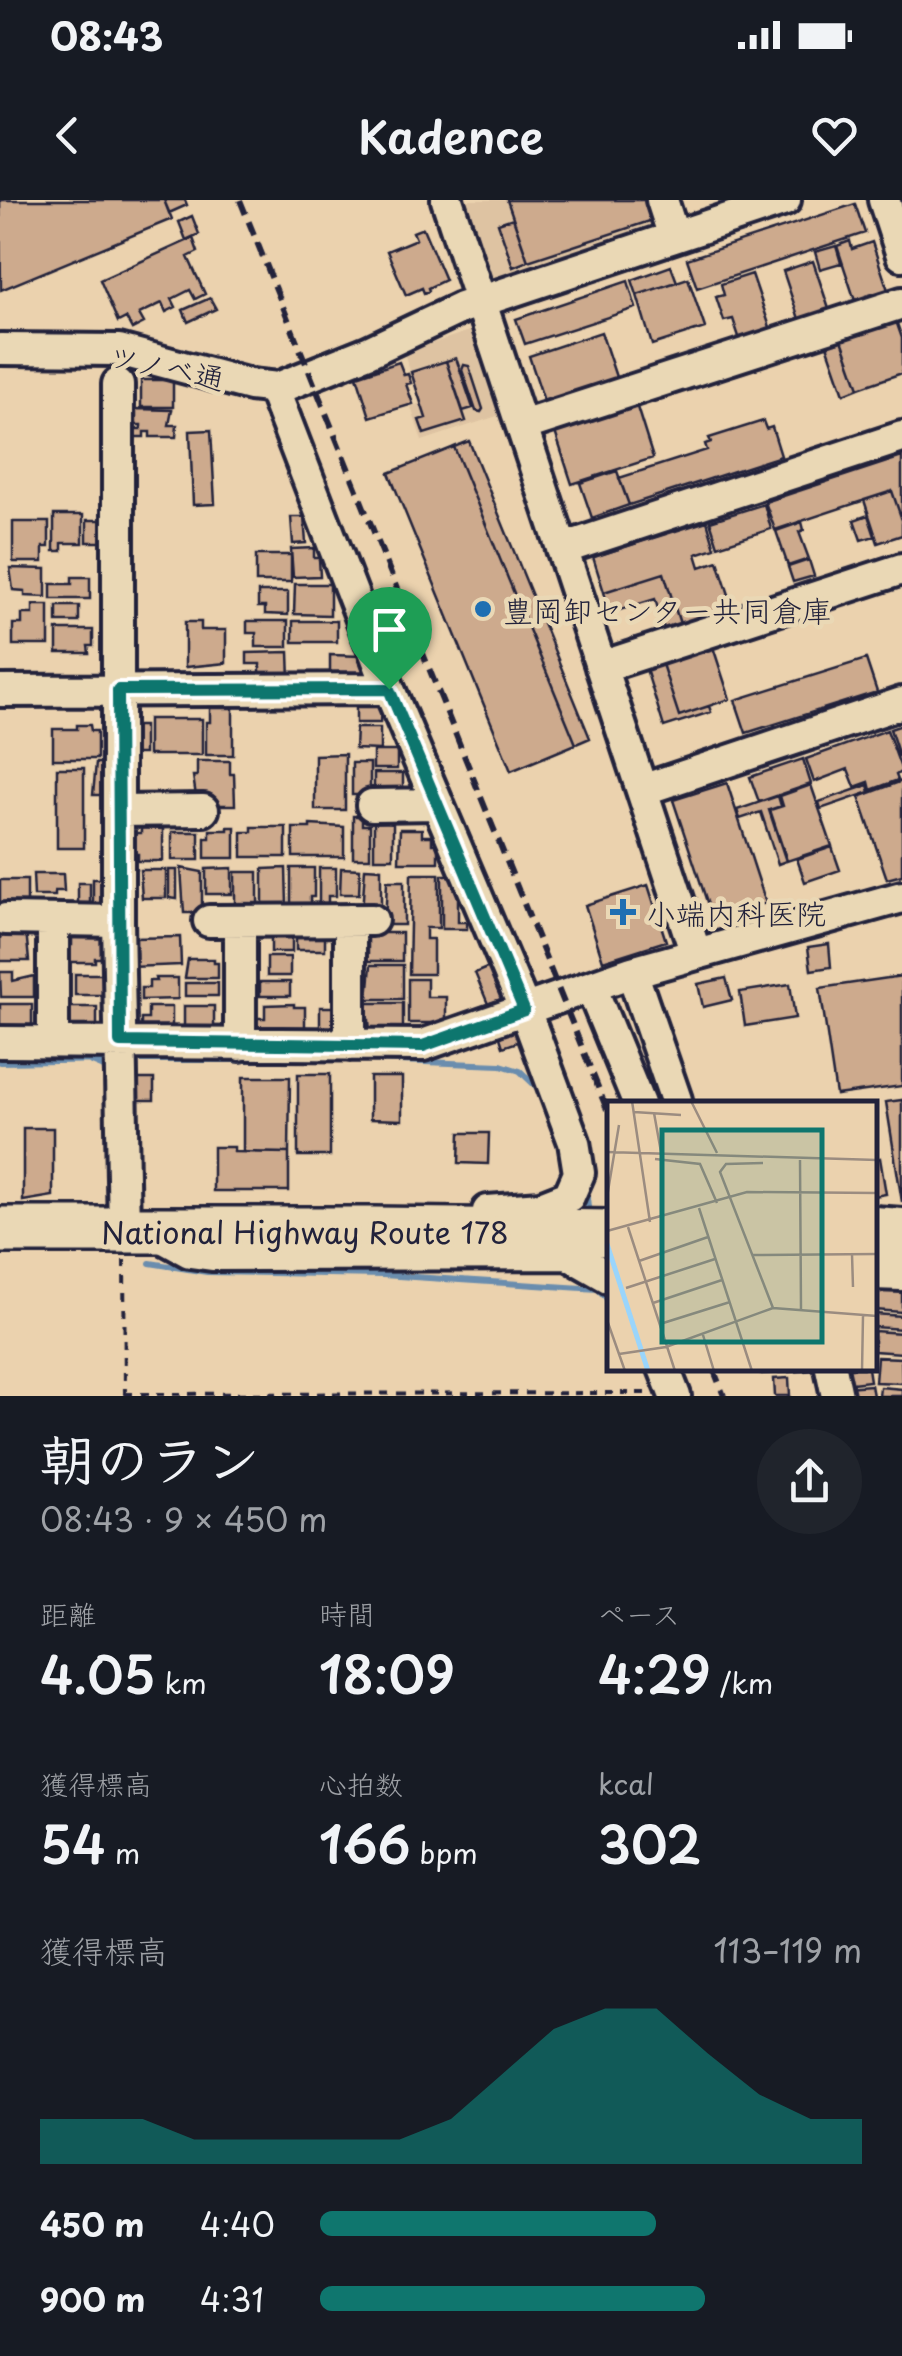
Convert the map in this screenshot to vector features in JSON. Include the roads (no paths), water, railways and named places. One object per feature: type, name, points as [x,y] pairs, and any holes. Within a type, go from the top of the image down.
[{"type":"highway","name":"National Highway Route 178","points":[[0,1230],[607,1234]]},
{"type":"highway","points":[[877,1247],[902,1249]]},
{"type":"street","points":[[447,200],[696,954]]},
{"type":"street","points":[[662,200],[674,237]]},
{"type":"street","points":[[154,1230],[240,1210],[518,1211],[562,1201],[574,1190],[578,1173],[574,1142],[524,1010],[389,689],[273,388],[372,350],[426,322],[480,301],[785,200]]},
{"type":"street","points":[[884,200],[902,255]]},
{"type":"street","points":[[522,426],[902,303]]},
{"type":"street","name":"ツノベ通","points":[[0,349],[119,350],[273,388]]},
{"type":"street","points":[[118,384],[120,1042],[154,1230],[190,1252],[212,1255],[568,1254],[607,1276]]},
{"type":"street","points":[[562,549],[902,437]]},
{"type":"street","points":[[601,666],[902,569]]},
{"type":"street","points":[[0,691],[389,689]]},
{"type":"street","points":[[642,790],[902,703]]},
{"type":"street","points":[[372,804],[438,804]]},
{"type":"street","points":[[118,811],[203,810]]},
{"type":"street","points":[[0,1042],[423,1046],[632,972],[902,898]]},
{"type":"street","points":[[6,919],[118,920]]},
{"type":"street","points":[[53,920],[53,1042]]},
{"type":"street","points":[[240,1045],[224,921],[361,920],[350,1046]]},
{"type":"street","points":[[632,972],[676,1100]]},
{"type":"street","points":[[591,987],[639,1101]]},
{"type":"street","points":[[877,1222],[902,1224]]},
{"type":"street","points":[[877,1274],[902,1275]]},
{"type":"street","points":[[832,1371],[837,1396]]},
{"type":"waterway","points":[[0,1062],[112,1060]]},
{"type":"waterway","points":[[129,1060],[373,1060],[501,1065],[520,1071],[542,1092]]},
{"type":"waterway","points":[[92,1062],[104,1067],[108,1081]]},
{"type":"waterway","points":[[586,1188],[589,1216]]},
{"type":"waterway","points":[[150,1263],[207,1272],[383,1275],[598,1289]]},
{"type":"waterway","points":[[597,1283],[607,1299]]},
{"type":"railway","points":[[240,200],[607,1110]]},
{"type":"railway","points":[[714,1371],[724,1396]]},
{"type":"place","name":"豊岡卸センター共同倉庫","points":[[483,609]]},
{"type":"place","name":"小端内科医院","points":[[623,912]]}]
